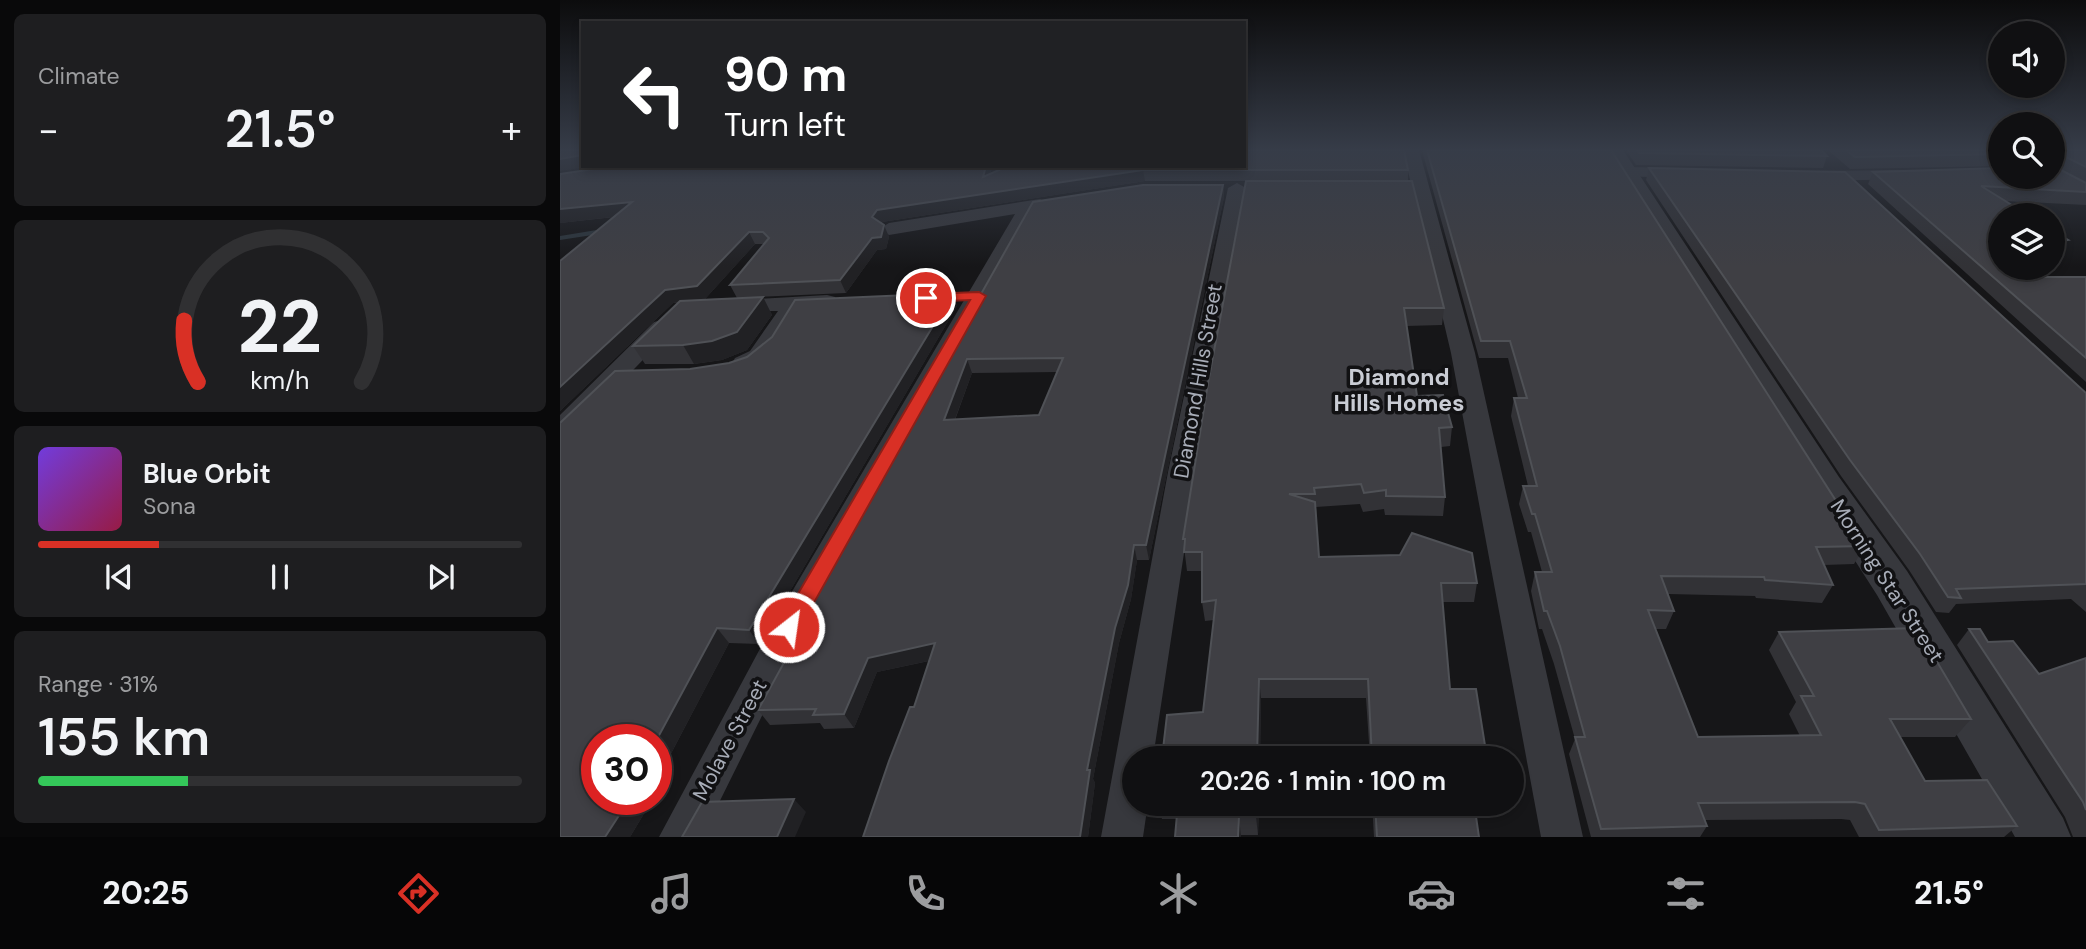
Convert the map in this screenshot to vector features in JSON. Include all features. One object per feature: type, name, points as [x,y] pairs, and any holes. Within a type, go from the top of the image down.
[{"type":"street","name":"Diamond Hills Street","points":[[1136,746],[1185,448],[1237,189]]},
{"type":"street","points":[[1415,189],[1463,353],[1562,837]]},
{"type":"street","name":"Morning Star Street","points":[[1637,189],[1826,486],[1892,583],[2045,837]]},
{"type":"street","points":[[1857,189],[1863,195]]},
{"type":"street","name":"Molave Street","points":[[680,837],[966,297],[1042,203],[890,229]]},
{"type":"street","points":[[730,289],[714,307],[847,301]]},
{"type":"street","points":[[719,370],[758,356],[794,303]]},
{"type":"street","points":[[560,430],[677,313]]},
{"type":"street","points":[[615,375],[654,373]]},
{"type":"street","name":"Diamond Hills Street","points":[[1122,837],[1125,816]]},
{"type":"building","points":[[560,189],[1016,189],[877,210],[872,217],[884,225],[881,237],[872,238],[840,280],[730,285],[769,238],[763,232],[749,232],[697,286],[665,290],[560,387],[560,261],[632,202],[560,209]]},
{"type":"building","points":[[1117,189],[1222,189],[1146,545],[1134,545],[1128,585],[1115,628],[1087,770],[1090,770],[1080,837],[863,837],[910,707],[914,707],[935,643],[868,658],[844,714],[813,715],[816,709],[758,710],[792,648],[781,648],[1033,202]],"holes":[[[1063,358],[1039,415],[944,420],[967,359]]]},
{"type":"building","points":[[1244,189],[1414,189],[1444,308],[1404,308],[1417,396],[1443,395],[1452,427],[1439,428],[1445,497],[1386,496],[1386,490],[1364,493],[1361,484],[1314,488],[1315,494],[1289,494],[1315,502],[1319,557],[1400,555],[1412,533],[1472,553],[1477,583],[1441,583],[1450,689],[1476,689],[1485,746],[1371,746],[1368,679],[1259,679],[1257,746],[1163,746],[1167,715],[1203,712],[1216,600],[1202,602],[1202,552],[1184,552],[1183,539],[1208,383]]},
{"type":"building","points":[[1438,189],[1636,189],[1865,546],[1816,547],[1833,585],[1765,580],[1764,577],[1661,576],[1674,611],[1648,610],[1698,737],[1821,735],[1801,696],[1814,696],[1779,632],[1917,628],[1971,719],[1890,719],[1925,781],[1987,780],[2017,826],[1879,830],[1865,804],[1855,802],[1698,803],[1707,826],[1601,829],[1575,737],[1585,737],[1560,646],[1547,611],[1544,611],[1535,572],[1552,572],[1535,514],[1532,514],[1523,486],[1537,486],[1514,398],[1527,398],[1510,341],[1481,341]]},
{"type":"building","points":[[1663,189],[1864,189],[2086,393],[2086,584],[1956,589],[1961,598],[1948,597],[1920,554],[1850,460]]},
{"type":"building","points":[[1893,189],[1986,189],[2009,203],[1988,203],[1988,272]]},
{"type":"building","points":[[2035,189],[2086,189],[2086,192]]},
{"type":"building","points":[[2065,277],[2086,277],[2086,358],[1997,280],[2065,280]]},
{"type":"building","points":[[953,293],[749,630],[717,628],[665,724],[581,724],[581,815],[619,815],[605,837],[560,837],[560,423],[615,371],[690,369],[729,363],[747,357],[772,337],[795,300]]},
{"type":"building","points":[[763,297],[737,332],[712,341],[683,345],[633,346],[680,301]]},
{"type":"building","points":[[1969,629],[1980,629],[1988,642],[2013,641],[2039,674],[2086,658],[2086,810],[2083,802]]},
{"type":"building","points":[[794,799],[777,837],[682,837],[702,802]]},
{"type":"building","points":[[1177,816],[1256,816],[1239,817],[1238,837],[1175,837]]},
{"type":"building","points":[[1376,816],[1476,816],[1479,837],[1377,837]]},
{"type":"waterway","points":[[560,238],[609,230]]},
{"type":"district","name":"Diamond Hills Homes","points":[[1399,390]]},
{"type":"route","points":[[789,627],[979,296],[926,298]]}]
